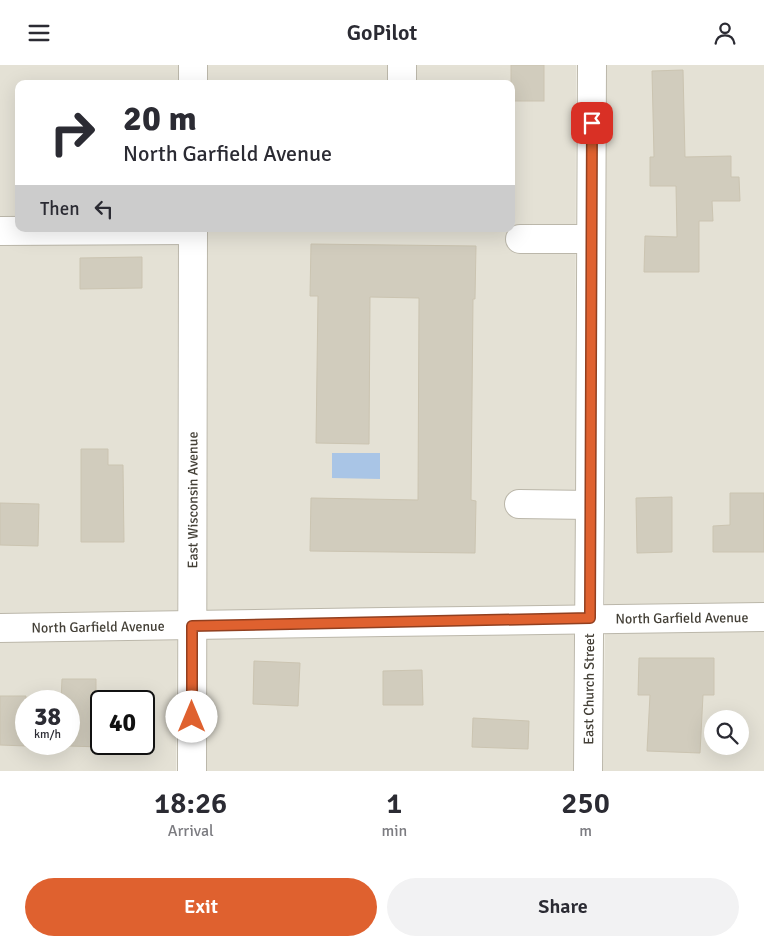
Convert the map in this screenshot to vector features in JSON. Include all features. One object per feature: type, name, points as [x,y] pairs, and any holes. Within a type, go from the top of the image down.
[{"type":"street","points":[[193,65],[193,80]]},
{"type":"street","points":[[402,65],[402,80]]},
{"type":"street","name":"East Church Street","points":[[588,771],[592,65]]},
{"type":"street","points":[[0,231],[15,231]]},
{"type":"street","name":"East Wisconsin Avenue","points":[[192,771],[193,232]]},
{"type":"street","points":[[520,239],[591,239]]},
{"type":"street","points":[[519,504],[590,505]]},
{"type":"street","name":"North Garfield Avenue","points":[[0,628],[590,618],[764,617]]},
{"type":"shaded area","points":[[0,65],[178,65],[178,80],[15,80],[15,218],[0,218]]},
{"type":"shaded area","points":[[208,65],[576,65],[575,606],[207,612],[208,232],[515,232],[515,80],[208,80]]},
{"type":"shaded area","points":[[606,65],[764,65],[764,604],[605,605]]},
{"type":"shaded area","points":[[178,243],[177,613],[0,614],[0,244]]},
{"type":"shaded area","points":[[764,630],[764,771],[603,771],[605,631]]},
{"type":"shaded area","points":[[574,632],[573,771],[206,771],[207,639]]},
{"type":"shaded area","points":[[177,640],[176,771],[0,771],[0,641]]},
{"type":"water","points":[[332,453],[380,453],[380,479],[332,478]]},
{"type":"building","points":[[511,65],[544,65],[544,101],[515,101],[515,80],[511,80]]},
{"type":"building","points":[[683,70],[685,157],[731,156],[731,177],[739,177],[740,201],[712,201],[713,221],[699,221],[699,272],[644,272],[645,236],[677,237],[676,186],[650,186],[650,157],[654,157],[652,71]]},
{"type":"building","points":[[311,244],[476,246],[475,299],[473,299],[471,500],[476,501],[475,553],[310,551],[311,498],[418,500],[419,298],[370,297],[369,444],[316,443],[318,296],[310,296]]},
{"type":"building","points":[[142,257],[142,288],[80,289],[80,258]]},
{"type":"building","points":[[81,449],[108,449],[108,465],[123,465],[124,542],[81,542]]},
{"type":"building","points":[[730,493],[764,493],[764,552],[713,552],[713,526],[730,525]]},
{"type":"building","points":[[672,497],[672,552],[637,553],[636,498]]},
{"type":"building","points":[[0,503],[39,504],[38,546],[0,545]]},
{"type":"building","points":[[639,658],[714,658],[714,695],[703,695],[700,753],[647,751],[650,695],[638,695]]},
{"type":"building","points":[[254,661],[300,663],[298,706],[253,704]]},
{"type":"building","points":[[422,670],[423,705],[383,705],[383,671]]},
{"type":"building","points":[[62,679],[96,679],[96,690],[90,690],[90,747],[80,746],[80,690],[62,690]]},
{"type":"building","points":[[0,696],[15,696],[15,746],[0,745]]},
{"type":"building","points":[[473,718],[529,721],[528,749],[472,747]]},
{"type":"route","points":[[192,717],[192,626],[590,618],[592,123]]}]
